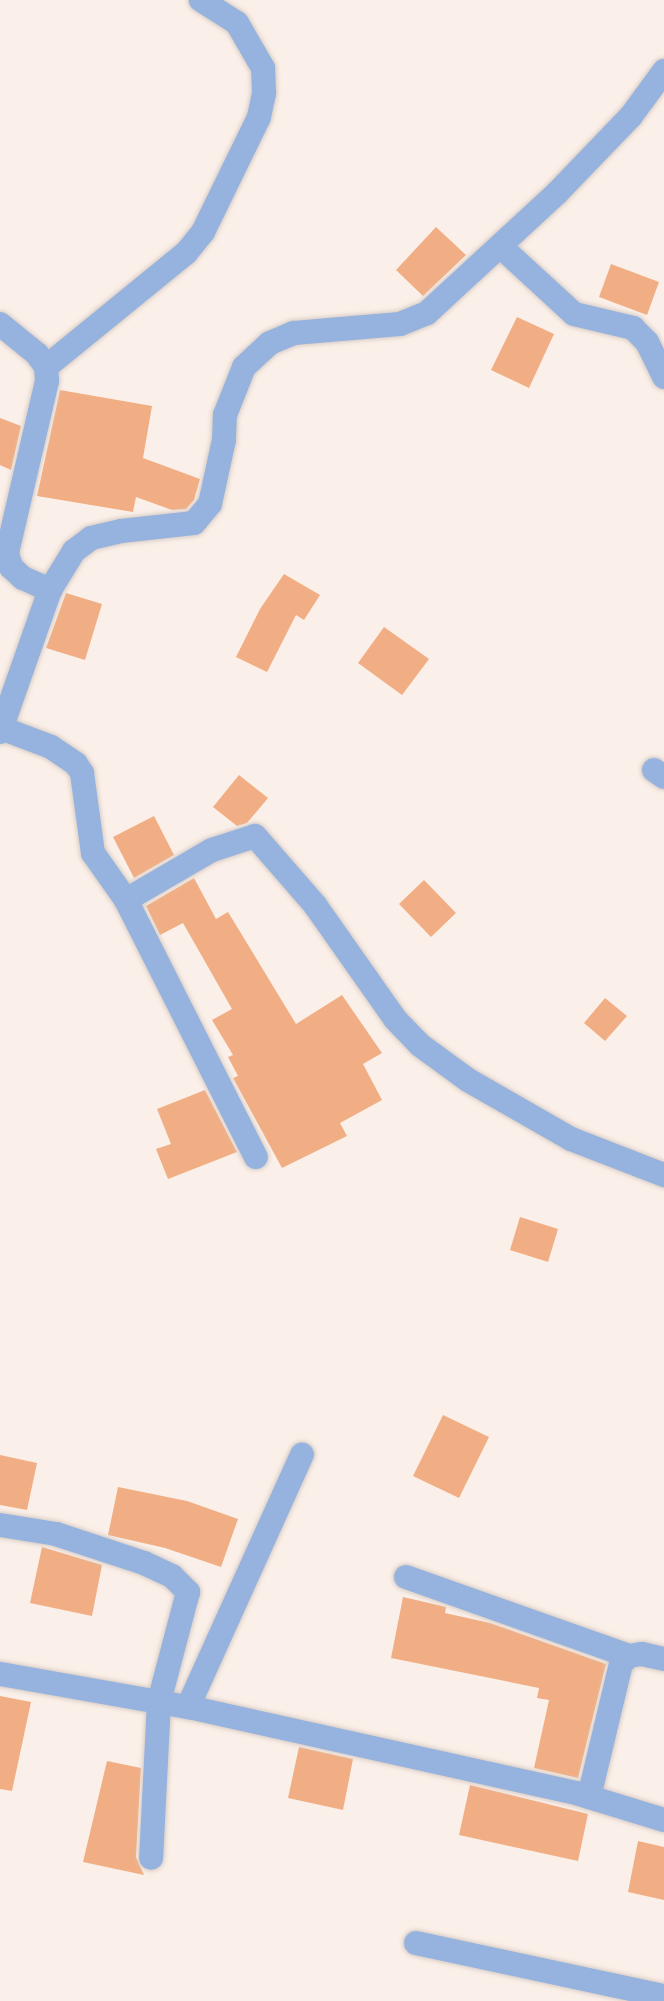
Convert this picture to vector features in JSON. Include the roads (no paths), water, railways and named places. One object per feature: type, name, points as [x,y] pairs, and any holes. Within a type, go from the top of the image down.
[{"type":"street","points":[[46,367],[186,253],[203,232],[259,117],[264,93],[263,68],[237,23],[201,0]]},
{"type":"street","points":[[256,1157],[126,900],[93,853],[82,773],[76,764],[51,747],[1,730],[50,590],[74,551],[91,538],[194,523],[210,504],[217,482],[229,400],[244,367],[270,343],[294,333],[400,324],[427,313],[500,246],[631,116],[664,71]]},
{"type":"street","points":[[500,246],[574,314],[633,328],[647,342],[664,377]]},
{"type":"street","points":[[0,324],[37,354],[46,367],[47,381],[7,553],[11,567],[23,578],[50,590]]},
{"type":"street","points":[[126,900],[212,850],[255,836],[315,905],[395,1019],[420,1045],[468,1080],[571,1139],[664,1175]]},
{"type":"street","points":[[188,1707],[302,1455]]},
{"type":"street","points":[[0,1525],[56,1534],[144,1563],[185,1585],[189,1599],[159,1702],[151,1858]]},
{"type":"street","points":[[406,1577],[629,1656],[642,1654],[664,1659]]},
{"type":"street","points":[[589,1797],[616,1679],[629,1656]]},
{"type":"street","points":[[0,1674],[188,1707],[589,1797],[664,1820]]},
{"type":"street","points":[[416,1943],[664,1996]]}]
